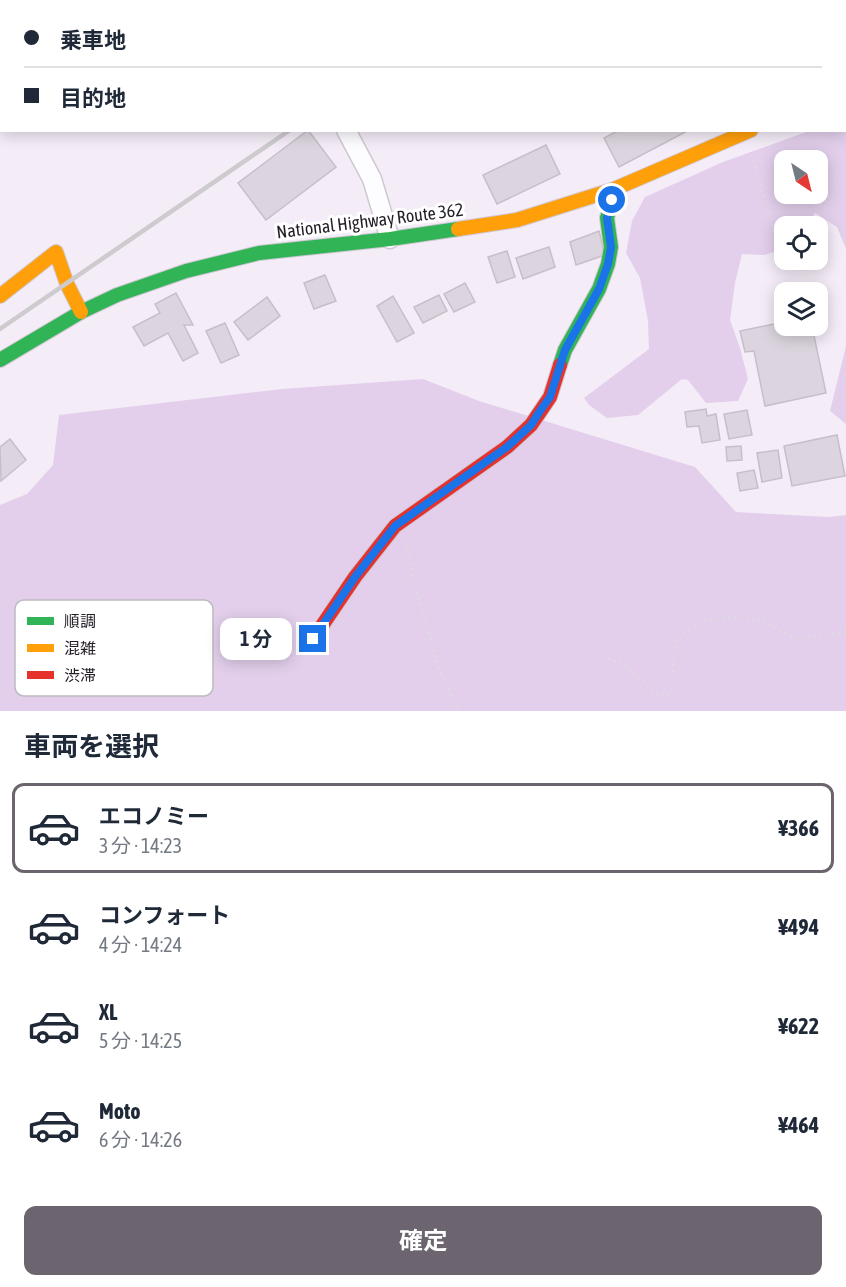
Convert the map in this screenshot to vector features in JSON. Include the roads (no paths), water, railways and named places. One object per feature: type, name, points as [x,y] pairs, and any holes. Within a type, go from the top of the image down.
[{"type":"main road","name":"National Highway Route 362","points":[[0,360],[81,312],[117,295],[186,271],[259,253],[390,239],[517,220],[612,190],[748,132]]},
{"type":"main road","points":[[313,639],[355,577],[395,526],[507,447],[531,425],[550,397],[565,350],[599,289],[608,264],[611,247],[607,218],[612,190]]},
{"type":"main road","points":[[0,296],[56,252],[67,284],[81,312]]},
{"type":"street","points":[[347,132],[372,179],[390,239]]},
{"type":"railway","points":[[0,329],[287,132]]}]
